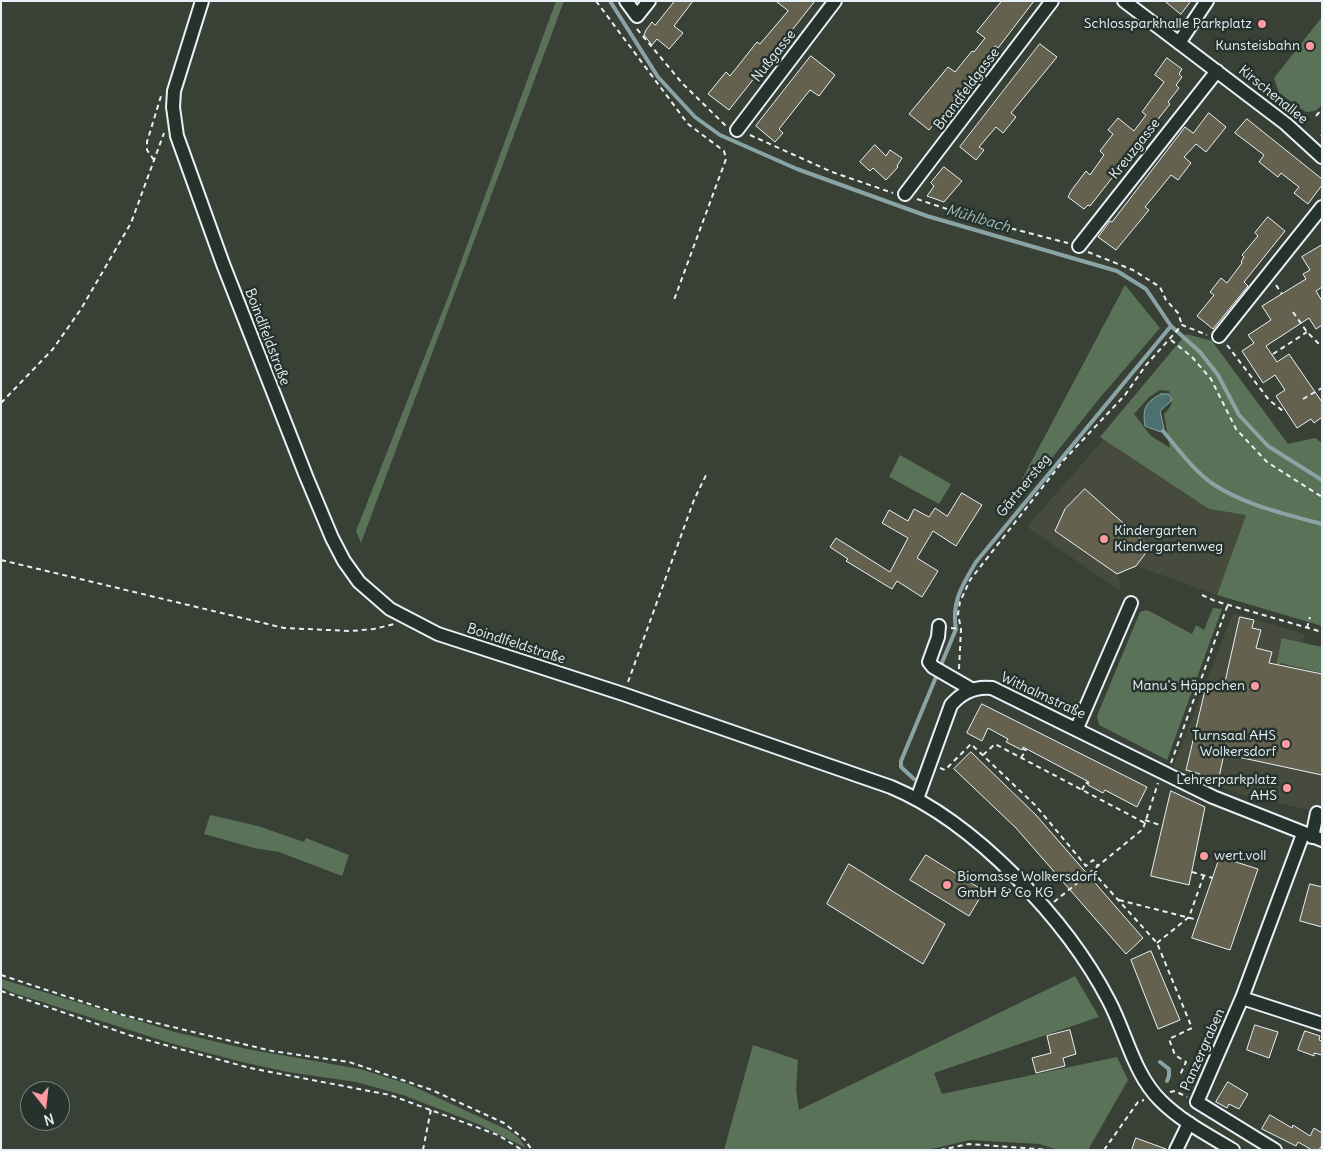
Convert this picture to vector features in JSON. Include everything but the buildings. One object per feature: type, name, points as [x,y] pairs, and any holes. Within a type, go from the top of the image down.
[{"type":"street","name":"Boindlfeldstraße","points":[[202,1],[174,91],[174,123],[223,264],[332,538],[344,561],[359,582],[374,597],[406,619],[463,643],[623,694],[890,787],[917,799],[977,842],[1011,873],[1067,936],[1105,993],[1143,1077],[1155,1095],[1189,1123],[1233,1150]]},
{"type":"street","points":[[626,1],[637,16],[649,1]]},
{"type":"street","name":"Nußgasse","points":[[737,130],[835,1]]},
{"type":"street","name":"Brandfeldgasse","points":[[905,194],[1052,1]]},
{"type":"street","name":"Kirschenallee","points":[[1124,1],[1286,124],[1322,157]]},
{"type":"street","points":[[1179,43],[1207,1]]},
{"type":"street","name":"Kreuzgasse","points":[[1079,246],[1217,71]]},
{"type":"street","points":[[1219,336],[1322,207]]},
{"type":"street","points":[[1077,728],[1131,603]]},
{"type":"street","points":[[917,799],[931,765],[951,705],[971,690],[933,667],[929,662],[938,637],[944,627]]},
{"type":"street","name":"Withalmstraße","points":[[971,690],[992,688],[1077,728],[1213,797],[1312,837]]},
{"type":"street","name":"Panzergraben","points":[[1197,1102],[1242,998],[1288,873],[1312,837],[1317,812]]},
{"type":"street","name":"Panzergraben","points":[[1242,998],[1322,1024]]},
{"type":"street","points":[[1197,1102],[1275,1150]]},
{"type":"street","points":[[1176,1150],[1189,1123]]},
{"type":"path","points":[[596,1],[688,124],[724,151],[726,159],[674,300]]},
{"type":"path","points":[[1316,116],[1321,111]]},
{"type":"path","points":[[1,403],[53,349],[81,310],[131,223],[165,131],[174,123]]},
{"type":"path","points":[[1293,312],[1307,332],[1322,346]]},
{"type":"path","name":"Gärtnersteg","points":[[954,678],[961,629],[958,614],[960,602],[970,580],[1063,461],[1125,395],[1146,365],[1182,325],[1212,337],[1219,336]]},
{"type":"path","points":[[1273,354],[1307,332]]},
{"type":"path","points":[[1219,336],[1269,400],[1283,411],[1285,410]]},
{"type":"path","points":[[1170,340],[1192,357],[1211,379],[1236,429],[1267,462],[1322,497]]},
{"type":"path","points":[[1303,399],[1322,388]]},
{"type":"path","points":[[623,694],[694,500],[707,473]]},
{"type":"path","points":[[1,560],[284,628],[326,631],[374,629],[406,619]]},
{"type":"path","points":[[1202,594],[1228,604],[1322,632]]},
{"type":"path","points":[[1045,910],[1143,829],[1228,604]]},
{"type":"path","points":[[1307,628],[1310,617]]},
{"type":"path","points":[[944,627],[961,629]]},
{"type":"path","points":[[931,765],[945,770],[971,744],[1036,806],[1086,866],[1093,860],[1098,866]]},
{"type":"path","points":[[983,756],[995,744],[1145,821],[1163,826]]},
{"type":"path","points":[[1021,758],[1026,750],[1023,749]]},
{"type":"path","points":[[1082,790],[1086,782],[1088,784]]},
{"type":"path","points":[[1092,871],[1157,943],[1192,1028],[1169,1039],[1175,1055],[1186,1062],[1180,1075]]},
{"type":"path","points":[[1192,872],[1213,878]]},
{"type":"path","points":[[1157,943],[1190,917],[1204,875]]},
{"type":"path","points":[[1119,900],[1198,920]]},
{"type":"path","points":[[1,975],[123,1015],[272,1051],[349,1062],[432,1090],[504,1123],[525,1140],[532,1150]]},
{"type":"path","points":[[1,991],[132,1036],[250,1068],[291,1077],[356,1087],[431,1108],[498,1135],[522,1150]]},
{"type":"path","name":"Panzergraben","points":[[1155,1095],[1175,1091],[1197,1102]]},
{"type":"path","points":[[1104,1150],[1117,1136],[1138,1102],[1155,1095]]},
{"type":"path","points":[[423,1150],[431,1108]]},
{"type":"path","points":[[940,1150],[969,1144],[1051,1150]]},
{"type":"shaded area","points":[[1104,439],[1209,509],[1246,515],[1217,595],[1137,566],[1117,574],[1121,588],[1119,590],[1027,527]]},
{"type":"shaded area","points":[[1233,613],[1305,634],[1302,645],[1322,649],[1322,813],[1242,795],[1173,767]]},
{"type":"green space","points":[[556,1],[564,1],[361,543],[356,531],[450,292]]},
{"type":"green space","name":"Kunsteisbahn","points":[[1322,17],[1322,105],[1315,111],[1306,112],[1279,93],[1274,78]]},
{"type":"green space","points":[[1125,285],[1160,328],[1098,400],[1014,506],[1010,502]]},
{"type":"green space","points":[[1186,334],[1212,341],[1288,444],[1315,438],[1322,443],[1322,626],[1217,595],[1246,515],[1209,509],[1100,437]],"holes":[[[1160,390],[1169,391],[1171,404],[1164,414],[1170,448],[1151,436],[1134,414],[1149,397]]]},
{"type":"green space","points":[[900,455],[951,484],[939,504],[889,477]]},
{"type":"green space","points":[[1213,608],[1222,609],[1167,760],[1099,725],[1097,716],[1140,612],[1146,610],[1151,612],[1192,634],[1196,625],[1204,630]]},
{"type":"green space","points":[[1282,638],[1322,647],[1322,673],[1280,663],[1278,671],[1275,670]]},
{"type":"green space","points":[[210,815],[258,826],[304,842],[306,838],[349,855],[342,876],[279,852],[254,848],[204,834]]},
{"type":"green space","points":[[1075,976],[1099,1017],[934,1073],[942,1094],[1117,1057],[1128,1080],[1088,1150],[1059,1150],[1039,1144],[970,1140],[927,1150],[724,1150],[753,1045],[798,1060],[796,1090],[799,1110]]},
{"type":"green space","points":[[1,979],[175,1032],[247,1049],[360,1069],[408,1084],[508,1130],[519,1138],[526,1148],[478,1124],[403,1095],[356,1082],[288,1072],[242,1062],[170,1043],[11,992],[1,987]]},
{"type":"water","points":[[1161,394],[1169,394],[1172,400],[1160,411],[1164,429],[1161,432],[1145,426],[1144,415],[1146,406]]},
{"type":"waterway","name":"Mühlbach","points":[[610,1],[658,77],[695,117],[720,135],[797,169],[927,216],[1117,271],[1146,289],[1171,326],[1200,352],[1218,375],[1239,415],[1268,446],[1322,480]]},
{"type":"waterway","points":[[914,779],[901,767],[901,761],[956,629],[955,610],[959,594],[976,562],[1171,326]]},
{"type":"waterway","points":[[1163,431],[1199,473],[1213,484],[1238,498],[1322,524]]},
{"type":"waterway","points":[[1160,1062],[1169,1069],[1167,1081]]},
{"type":"place","name":"Schlossparkhalle Parkplatz","points":[[1262,24]]},
{"type":"place","name":"Kunsteisbahn","points":[[1310,46]]},
{"type":"place","name":"Kindergarten Kindergartenweg","points":[[1104,539]]},
{"type":"place","name":"Manu's Häppchen","points":[[1255,686]]},
{"type":"place","name":"Turnsaal AHS Wolkersdorf","points":[[1286,744]]},
{"type":"place","name":"Lehrerparkplatz AHS","points":[[1287,788]]},
{"type":"place","name":"wert.voll","points":[[1204,856]]},
{"type":"place","name":"Biomasse Wolkersdorf GmbH & Co KG","points":[[947,885]]}]
